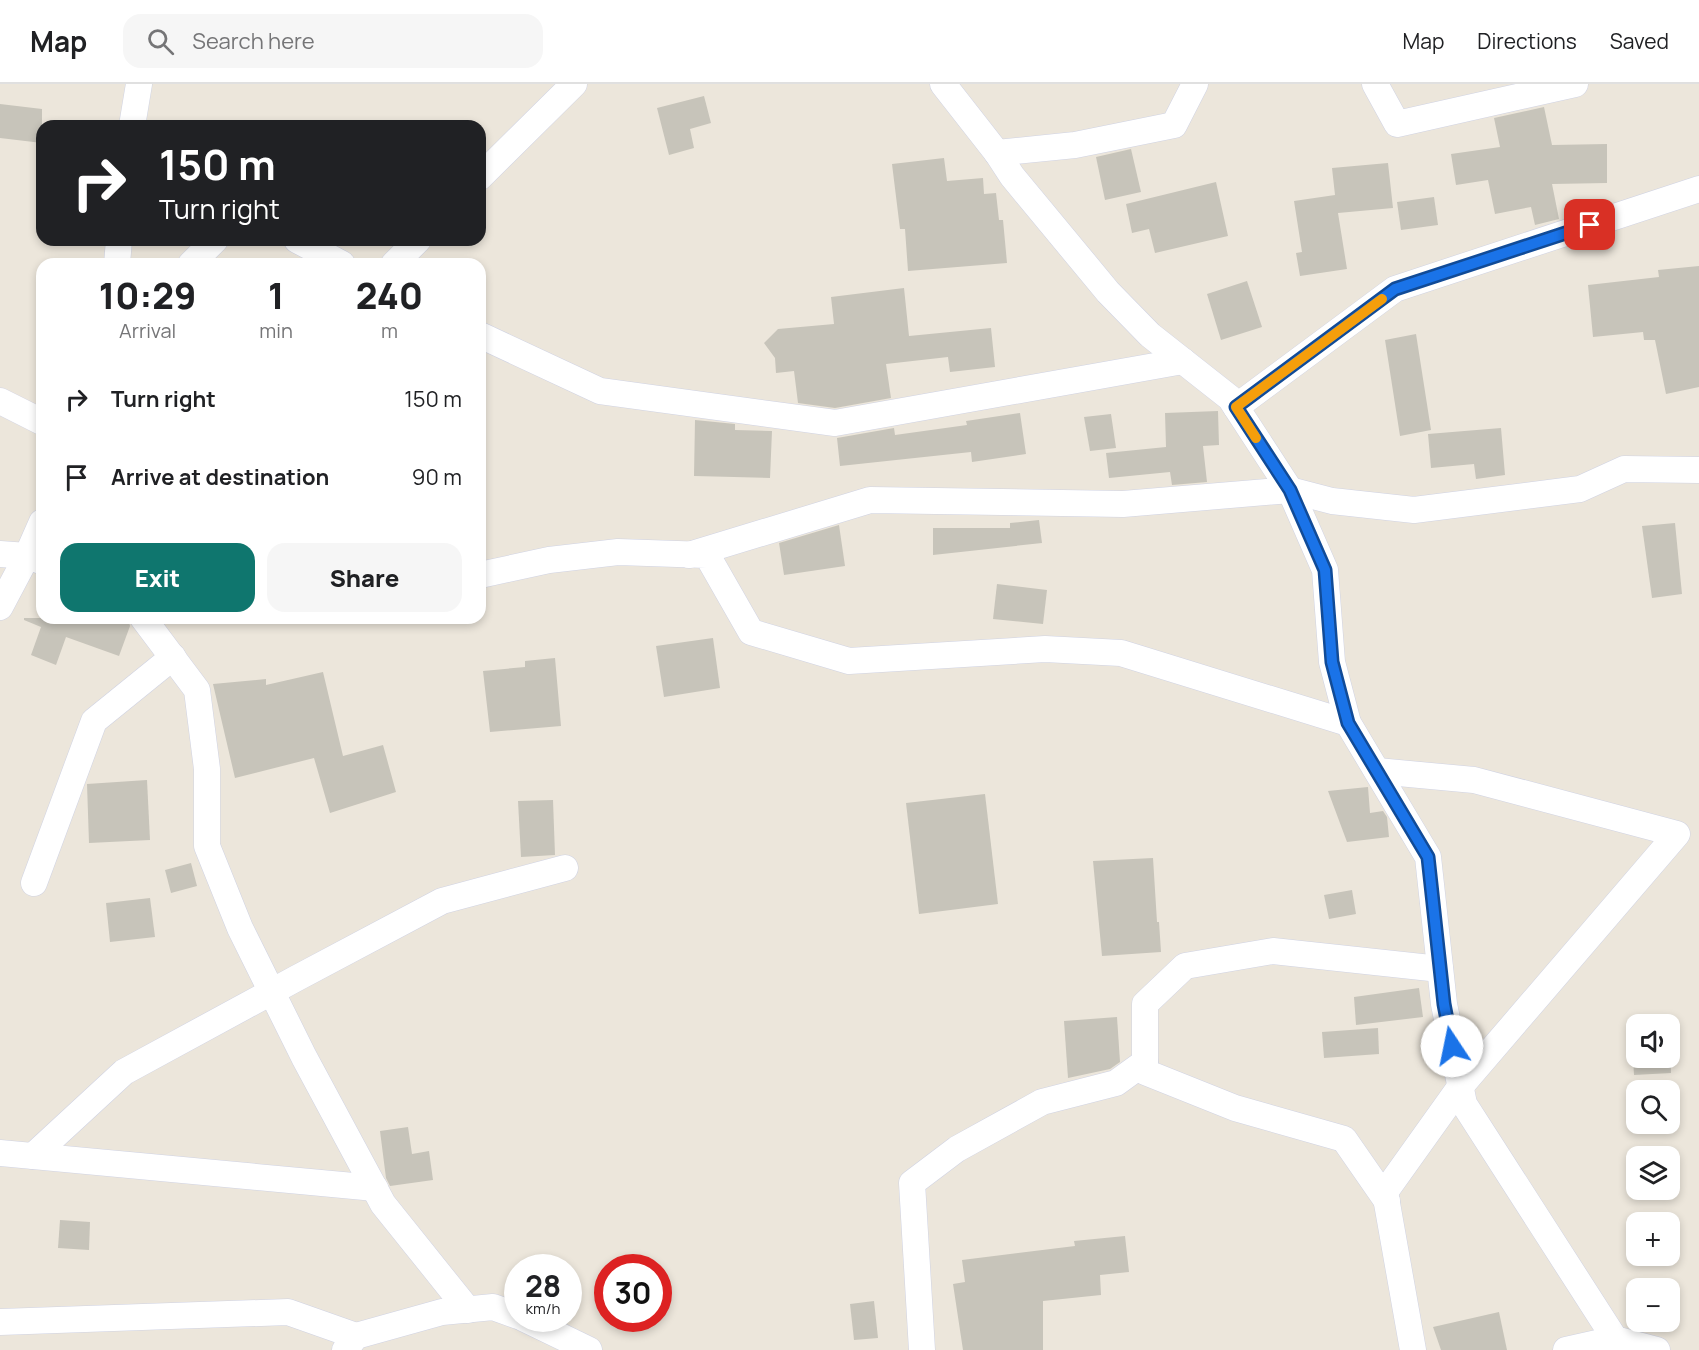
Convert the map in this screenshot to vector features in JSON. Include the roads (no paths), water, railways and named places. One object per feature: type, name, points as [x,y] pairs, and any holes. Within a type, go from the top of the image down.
[{"type":"street","points":[[133,120],[139,84]]},
{"type":"street","points":[[486,171],[574,84]]},
{"type":"street","points":[[943,84],[997,153],[1012,176],[1108,292],[1150,335],[1230,398],[1290,490],[1325,570],[1332,662],[1348,723],[1428,857],[1440,969],[1464,1104],[1615,1339]]},
{"type":"street","points":[[997,153],[1075,145],[1174,125],[1195,84]]},
{"type":"street","points":[[1375,84],[1397,124],[1575,84]]},
{"type":"street","points":[[1236,407],[1395,289],[1699,189]]},
{"type":"street","points":[[197,258],[209,246]]},
{"type":"street","points":[[308,246],[331,258]]},
{"type":"street","points":[[399,258],[411,246]]},
{"type":"street","points":[[486,338],[600,392],[835,423],[1183,361]]},
{"type":"street","points":[[0,401],[36,419]]},
{"type":"street","points":[[689,555],[870,500],[1123,504],[1290,490],[1332,501],[1414,510],[1580,489],[1624,469],[1699,471]]},
{"type":"street","points":[[486,574],[549,560],[618,552],[706,555],[751,632],[849,661],[1044,649],[1121,653],[1348,723]]},
{"type":"street","points":[[0,554],[35,559],[0,607]]},
{"type":"street","points":[[148,624],[197,690],[207,769],[207,846],[240,928],[383,1204],[468,1310]]},
{"type":"street","points":[[34,882],[94,721],[173,657]]},
{"type":"street","points":[[1377,771],[1474,780],[1677,834],[1460,1087],[1385,1191],[1413,1350]]},
{"type":"street","points":[[33,1156],[124,1072],[442,901],[565,868]]},
{"type":"street","points":[[1387,1201],[1344,1139],[1235,1108],[1145,1072],[1145,1004],[1185,966],[1273,951],[1440,969]]},
{"type":"street","points":[[922,1350],[912,1183],[957,1149],[1042,1102],[1116,1083],[1144,1062]]},
{"type":"street","points":[[0,1153],[375,1188]]},
{"type":"street","points":[[0,1322],[288,1312],[350,1343],[442,1312],[493,1307],[504,1311]]},
{"type":"street","points":[[552,1332],[589,1350]]},
{"type":"street","points":[[1566,1350],[1615,1339],[1657,1350]]}]
